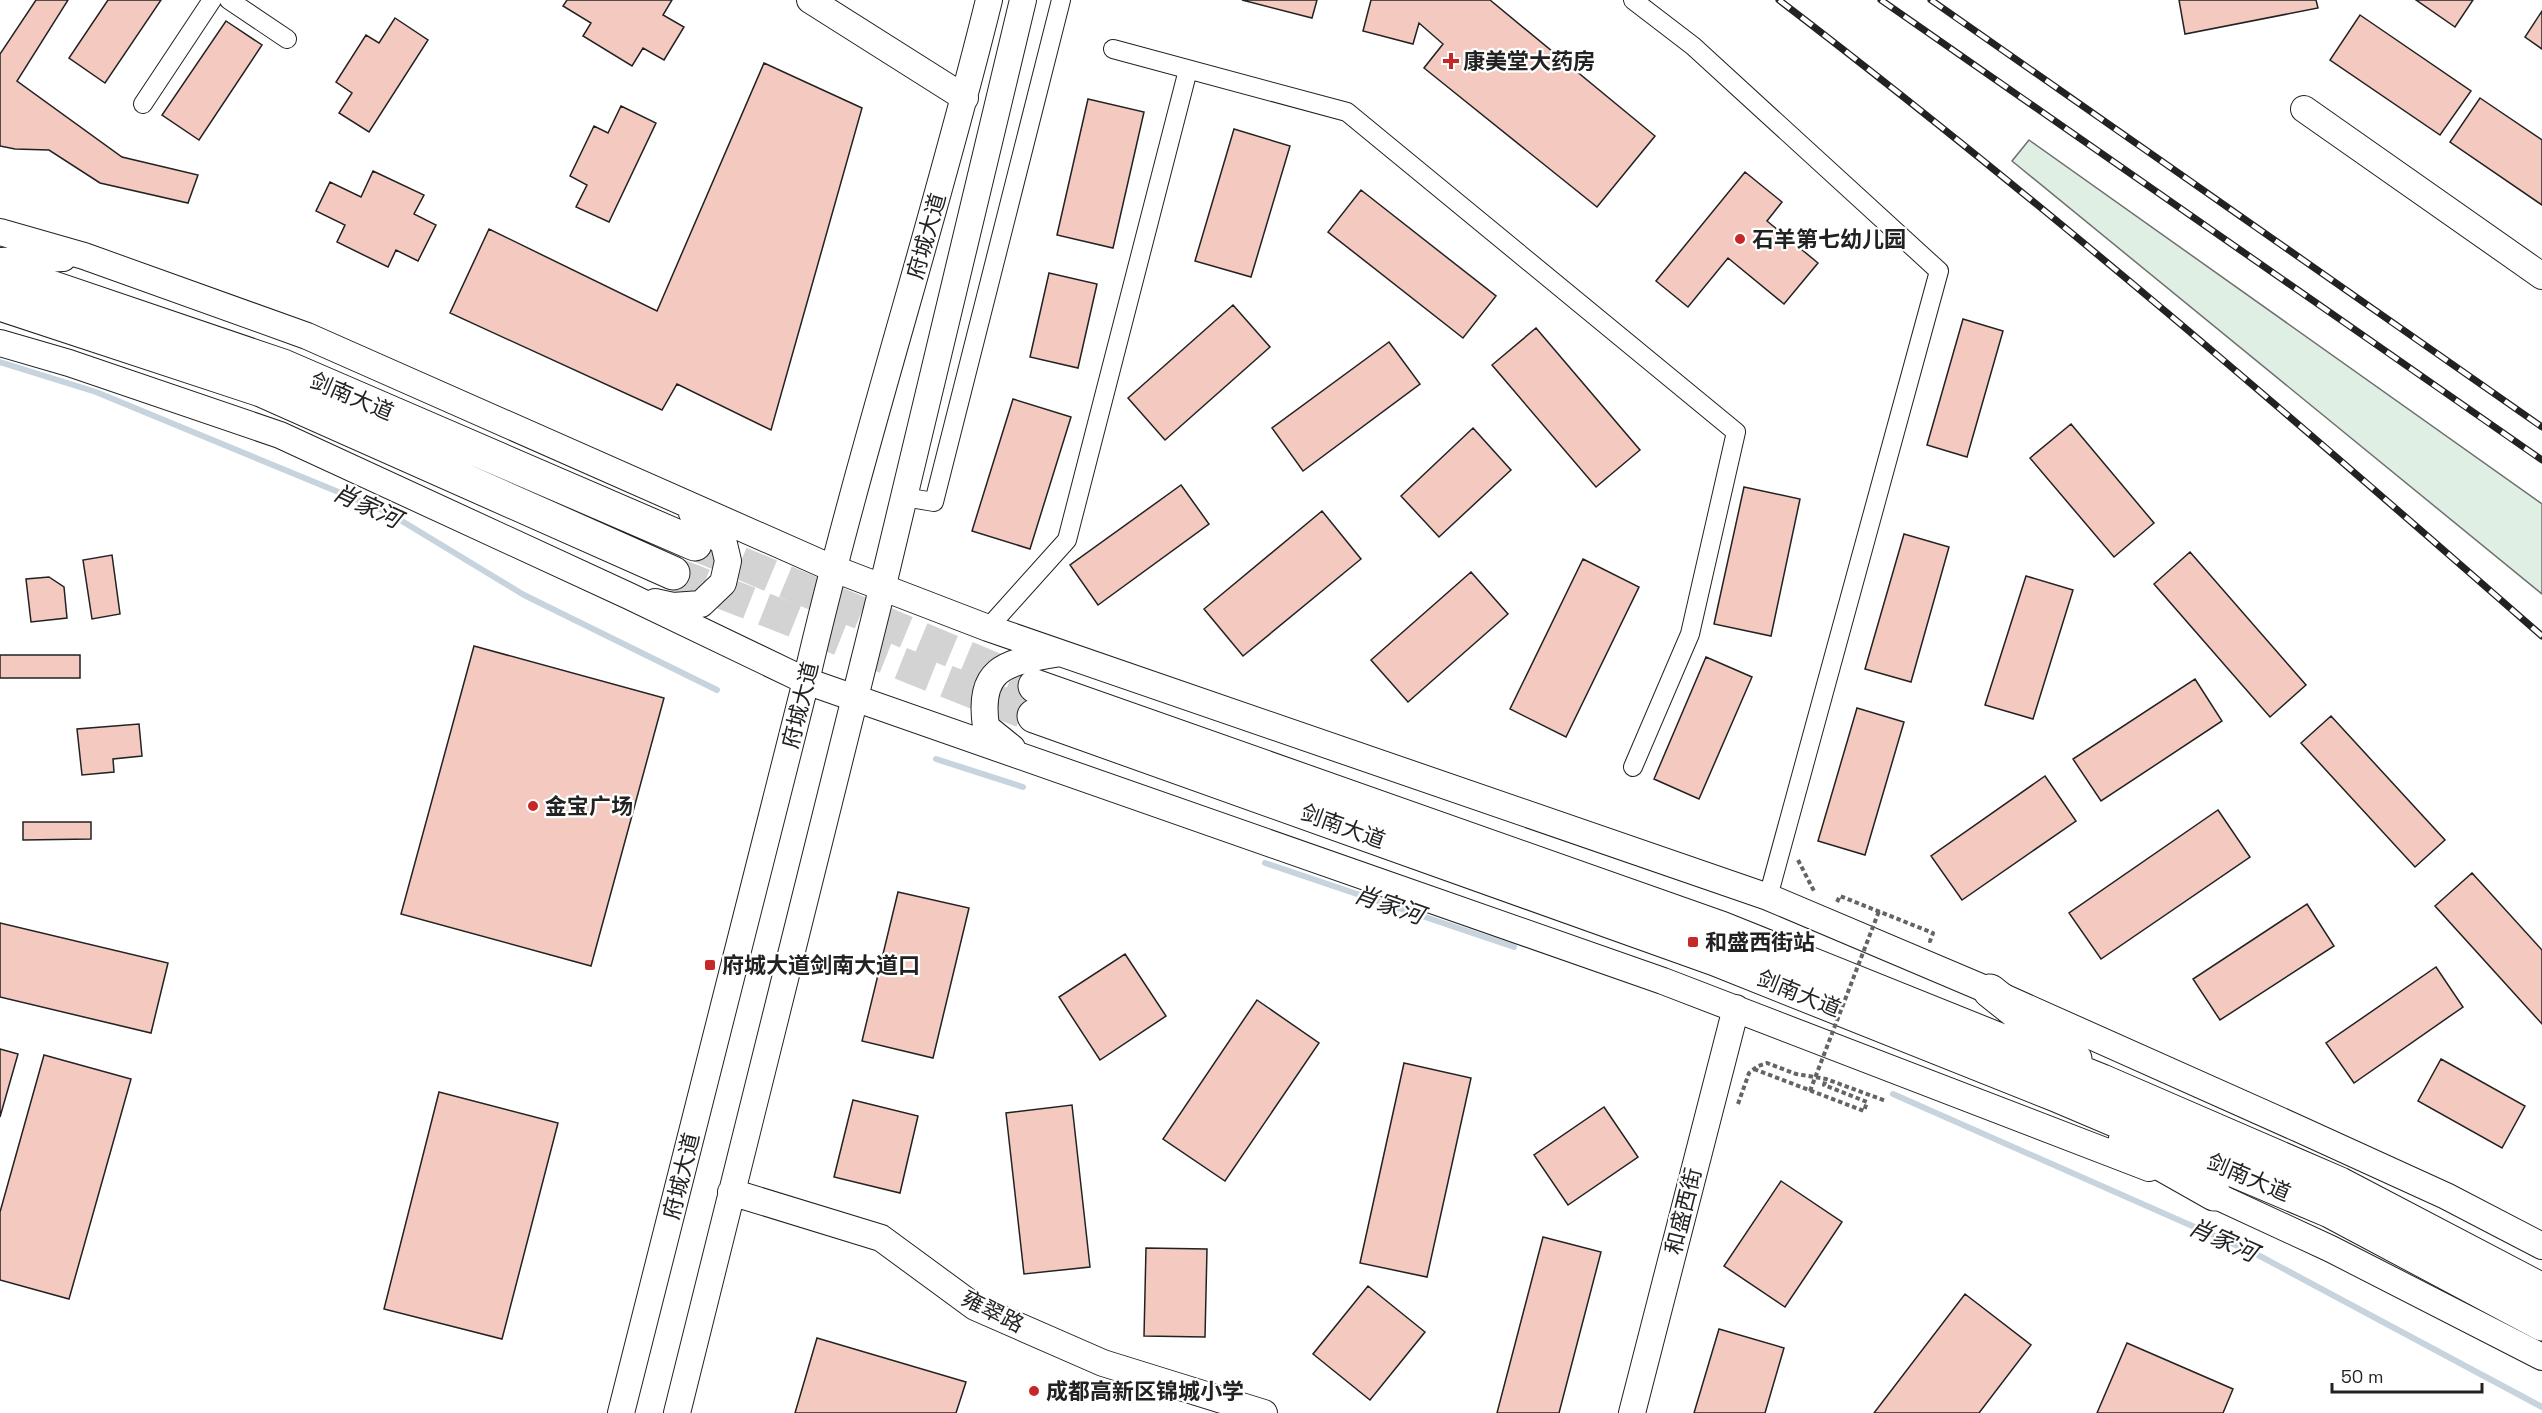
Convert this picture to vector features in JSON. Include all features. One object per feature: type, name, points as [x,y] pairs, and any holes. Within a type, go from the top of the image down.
[{"type":"highway","name":"剑南大道","points":[[0,270],[283,366],[695,544]]},
{"type":"highway","name":"剑南大道","points":[[0,304],[261,390],[673,573]]},
{"type":"highway","name":"剑南大道","points":[[2542,1290],[2340,1184],[2102,1081],[1721,928],[1034,701],[1715,959],[2056,1095],[2330,1211],[2542,1324]]},
{"type":"highway","points":[[1990,990],[2102,1081]]},
{"type":"highway","points":[[2056,1095],[2161,1164],[2214,1194]]},
{"type":"main road","points":[[810,0],[965,98]]},
{"type":"main road","name":"府城大道","points":[[621,1413],[806,681],[832,568],[965,98],[989,0]]},
{"type":"main road","name":"府城大道","points":[[677,1413],[882,589],[1023,0]]},
{"type":"main road","points":[[2304,109],[2542,276]]},
{"type":"main road","points":[[0,232],[84,256],[307,336],[882,589],[988,628],[1767,897],[1990,990],[2446,1196],[2542,1246]]},
{"type":"main road","points":[[0,261],[84,256]]},
{"type":"main road","points":[[0,312],[69,363]]},
{"type":"main road","points":[[0,343],[69,363],[280,435],[629,596],[806,681],[1736,1008],[2214,1194],[2331,1249],[2542,1357]]},
{"type":"main road","points":[[629,596],[673,606],[701,604],[723,583],[728,561],[724,544],[711,529],[673,496]]},
{"type":"main road","points":[[1029,761],[986,727],[983,705],[987,687],[996,672],[1013,662],[1060,653]]},
{"type":"main road","name":"和盛西街","points":[[1632,1413],[1736,1008]]},
{"type":"main road","name":"雍翠路","points":[[731,1192],[880,1238],[975,1307],[1103,1363],[1264,1413]]},
{"type":"street","points":[[143,104],[212,0]]},
{"type":"street","points":[[229,0],[286,39]]},
{"type":"street","points":[[904,497],[934,502],[1061,0]]},
{"type":"street","points":[[1633,0],[1693,46],[1939,271],[1767,897]]},
{"type":"street","points":[[1113,50],[1347,112],[1736,432],[1690,634],[1633,767]]},
{"type":"street","points":[[988,628],[1067,540],[1188,70]]},
{"type":"path","points":[[1837,903],[1840,896],[1933,933],[1930,941],[1919,937]]},
{"type":"path","points":[[1810,1091],[1879,911]]},
{"type":"path","points":[[1738,1104],[1749,1073],[1767,1063],[1796,1074],[1826,1079],[1886,1101]]},
{"type":"path","points":[[1754,1070],[1864,1111],[1867,1102],[1824,1085],[1826,1079]]},
{"type":"green space","points":[[2029,140],[2542,504],[2542,594],[2012,161]]},
{"type":"building","points":[[36,0],[68,0],[17,81],[122,157],[198,175],[188,203],[100,183],[49,150],[0,146],[0,54]]},
{"type":"building","points":[[108,0],[161,0],[105,83],[69,58]]},
{"type":"building","points":[[567,0],[672,0],[663,15],[684,27],[664,60],[643,48],[632,66],[583,36],[591,23],[563,6]]},
{"type":"building","points":[[1242,0],[1317,0],[1312,18]]},
{"type":"building","points":[[1371,0],[1490,0],[1655,136],[1597,207],[1424,68],[1443,44],[1419,23],[1413,44],[1363,31]]},
{"type":"building","points":[[2179,0],[2316,0],[2318,8],[2185,34]]},
{"type":"building","points":[[2416,0],[2473,0],[2455,27]]},
{"type":"building","points":[[2542,11],[2542,49],[2525,37]]},
{"type":"building","points":[[2360,15],[2471,91],[2440,135],[2330,60]]},
{"type":"building","points":[[395,18],[428,40],[369,132],[339,113],[352,93],[336,82],[366,35],[379,43]]},
{"type":"building","points":[[226,21],[262,45],[199,140],[162,115]]},
{"type":"building","points":[[764,63],[862,108],[771,430],[677,384],[662,410],[450,313],[489,229],[657,311]]},
{"type":"building","points":[[2480,98],[2542,140],[2542,205],[2450,142]]},
{"type":"building","points":[[1088,99],[1144,112],[1113,248],[1057,235]]},
{"type":"building","points":[[621,106],[656,123],[609,222],[576,207],[587,185],[570,176],[594,126],[608,133]]},
{"type":"building","points":[[1234,129],[1290,146],[1251,277],[1195,261]]},
{"type":"building","points":[[373,171],[424,195],[414,214],[436,225],[418,261],[396,250],[388,267],[337,242],[345,225],[316,211],[330,182],[361,197]]},
{"type":"building","name":"石羊第七幼儿园","points":[[1745,172],[1782,202],[1767,221],[1818,263],[1784,304],[1728,258],[1688,307],[1656,281]]},
{"type":"building","points":[[1361,190],[1496,296],[1463,338],[1328,232]]},
{"type":"building","points":[[1049,273],[1097,284],[1078,368],[1030,357]]},
{"type":"building","points":[[1233,305],[1270,347],[1165,440],[1128,398]]},
{"type":"building","points":[[1963,319],[2003,331],[1967,457],[1927,445]]},
{"type":"building","points":[[1536,328],[1640,450],[1596,487],[1492,365]]},
{"type":"building","points":[[1389,342],[1420,384],[1303,471],[1272,428]]},
{"type":"building","points":[[1013,399],[1071,417],[1030,549],[972,531]]},
{"type":"building","points":[[2071,424],[2154,523],[2114,557],[2030,458]]},
{"type":"building","points":[[1473,428],[1511,470],[1439,537],[1401,496]]},
{"type":"building","points":[[1181,485],[1209,524],[1098,605],[1070,565]]},
{"type":"building","points":[[1744,487],[1800,499],[1771,636],[1714,624]]},
{"type":"building","points":[[1322,511],[1361,559],[1243,656],[1204,609]]},
{"type":"building","points":[[1904,534],[1949,547],[1911,682],[1865,669]]},
{"type":"building","points":[[2190,552],[2306,685],[2270,717],[2154,584]]},
{"type":"building","points":[[112,555],[120,614],[92,619],[83,560]]},
{"type":"building","points":[[1583,559],[1639,587],[1566,737],[1510,709]]},
{"type":"building","points":[[1471,572],[1508,614],[1408,702],[1371,660]]},
{"type":"building","points":[[2026,576],[2073,590],[2033,719],[1985,705]]},
{"type":"building","points":[[49,577],[64,587],[67,618],[31,622],[26,579]]},
{"type":"building","name":"金宝广场","points":[[474,646],[664,698],[591,966],[401,914]]},
{"type":"building","points":[[0,655],[80,655],[80,678],[0,678]]},
{"type":"building","points":[[1706,657],[1752,677],[1699,799],[1654,779]]},
{"type":"building","points":[[2195,679],[2222,721],[2101,801],[2073,759]]},
{"type":"building","points":[[1857,708],[1904,722],[1865,855],[1818,841]]},
{"type":"building","points":[[2331,716],[2445,840],[2415,867],[2301,743]]},
{"type":"building","points":[[139,724],[142,756],[113,759],[114,772],[82,775],[77,729]]},
{"type":"building","points":[[2045,776],[2076,821],[1962,900],[1931,856]]},
{"type":"building","points":[[2218,810],[2250,857],[2101,959],[2069,913]]},
{"type":"building","points":[[23,822],[91,822],[91,839],[23,840]]},
{"type":"building","points":[[2472,873],[2542,950],[2542,1024],[2435,906]]},
{"type":"building","points":[[898,892],[969,908],[933,1058],[862,1041]]},
{"type":"building","points":[[2307,904],[2334,946],[2220,1020],[2193,979]]},
{"type":"building","points":[[0,923],[168,963],[151,1033],[0,997]]},
{"type":"building","points":[[1125,954],[1166,1016],[1100,1060],[1059,997]]},
{"type":"building","points":[[2436,967],[2463,1007],[2354,1083],[2326,1043]]},
{"type":"building","points":[[1257,1000],[1319,1043],[1225,1181],[1163,1139]]},
{"type":"building","points":[[0,1049],[18,1054],[0,1117]]},
{"type":"building","points":[[44,1055],[131,1079],[69,1299],[0,1280],[0,1212]]},
{"type":"building","points":[[2441,1059],[2525,1106],[2502,1148],[2418,1101]]},
{"type":"building","points":[[1404,1063],[1471,1078],[1427,1277],[1360,1263]]},
{"type":"building","points":[[439,1092],[558,1123],[502,1339],[384,1309]]},
{"type":"building","points":[[853,1100],[918,1116],[900,1193],[834,1177]]},
{"type":"building","points":[[1072,1105],[1090,1267],[1024,1274],[1006,1113]]},
{"type":"building","points":[[1604,1107],[1638,1157],[1568,1205],[1534,1155]]},
{"type":"building","points":[[1781,1181],[1842,1222],[1785,1307],[1724,1266]]},
{"type":"building","points":[[1543,1237],[1601,1252],[1559,1413],[1497,1413]]},
{"type":"building","points":[[1146,1248],[1207,1249],[1205,1337],[1144,1336]]},
{"type":"building","points":[[1368,1286],[1425,1332],[1370,1400],[1313,1354]]},
{"type":"building","points":[[1965,1294],[2031,1345],[1979,1413],[1874,1413]]},
{"type":"building","points":[[1719,1329],[1784,1348],[1765,1413],[1694,1413]]},
{"type":"building","points":[[817,1338],[966,1382],[956,1413],[795,1413]]},
{"type":"building","points":[[2127,1343],[2233,1389],[2223,1413],[2097,1413]]},
{"type":"waterway","name":"肖家河","points":[[0,362],[96,392],[387,512],[524,595],[717,690]]},
{"type":"waterway","name":"肖家河","points":[[936,759],[1023,787]]},
{"type":"waterway","name":"肖家河","points":[[1265,863],[1514,947]]},
{"type":"waterway","name":"肖家河","points":[[1893,1094],[2258,1255],[2542,1407]]},
{"type":"tunnel","points":[[695,544],[1035,686]]},
{"type":"tunnel","points":[[673,573],[1034,716]]},
{"type":"railway","points":[[1779,0],[1974,154],[2166,312],[2542,636]]},
{"type":"railway","points":[[1881,0],[2542,460]]},
{"type":"railway","points":[[1931,0],[2542,427]]},
{"type":"place","name":"康美堂大药房","points":[[1451,61]]},
{"type":"place","name":"石羊第七幼儿园","points":[[1740,239]]},
{"type":"place","name":"金宝广场","points":[[533,806]]},
{"type":"place","name":"和盛西街站","points":[[1693,942]]},
{"type":"place","name":"府城大道剑南大道口","points":[[710,965]]},
{"type":"place","name":"成都高新区锦城小学","points":[[1034,1391]]}]
